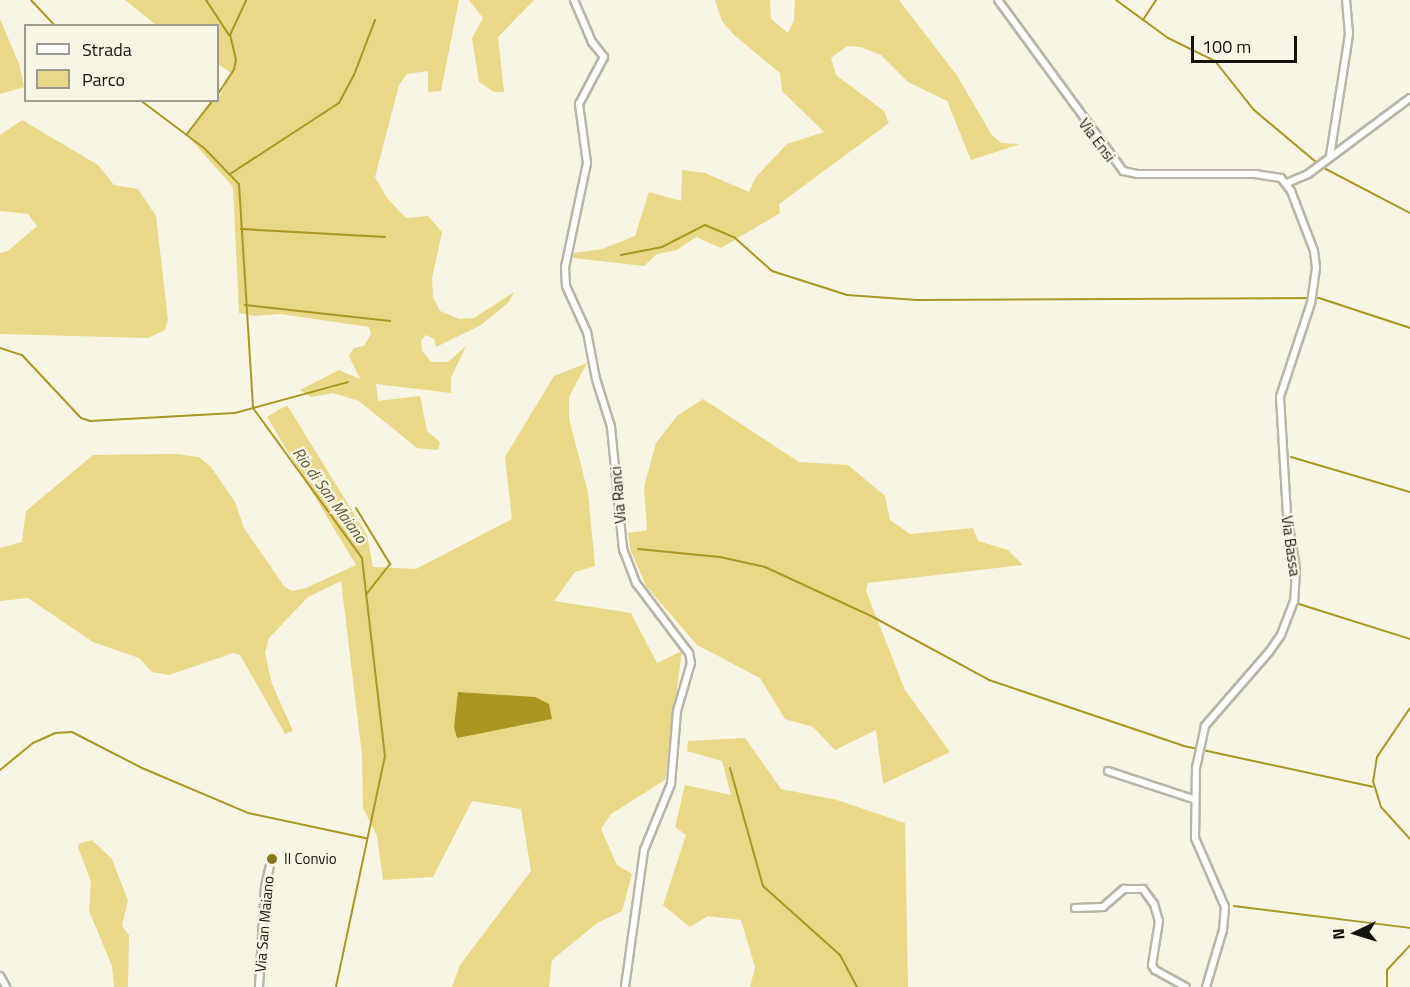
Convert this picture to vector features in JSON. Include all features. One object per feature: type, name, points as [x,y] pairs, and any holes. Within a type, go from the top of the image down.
[{"type":"street","name":"Via Ranci","points":[[574,0],[592,42],[604,57],[579,104],[587,163],[565,267],[566,286],[587,332],[596,379],[611,427],[623,549],[636,583],[689,653],[691,663],[678,711],[671,784],[644,850],[625,987]]},
{"type":"street","name":"Via Ensi","points":[[998,0],[1096,139],[1123,171],[1137,174],[1269,175],[1287,183]]},
{"type":"street","points":[[1327,158],[1349,34],[1346,0]]},
{"type":"street","points":[[1287,183],[1314,169],[1410,98]]},
{"type":"street","name":"Via Bassa","points":[[1206,987],[1223,930],[1225,907],[1199,855],[1193,799],[1199,750],[1211,716],[1257,668],[1281,635],[1294,601],[1296,568],[1287,514],[1280,403],[1312,300],[1314,251],[1287,183]]},
{"type":"street","points":[[1108,771],[1193,799]]},
{"type":"street","name":"Via San Maiano","points":[[259,987],[264,898],[271,862]]},
{"type":"street","points":[[1075,908],[1103,907],[1124,889],[1143,888],[1154,904],[1159,921],[1152,965],[1155,970],[1186,987]]},
{"type":"street","points":[[0,976],[6,987]]},
{"type":"green space","points":[[125,0],[459,0],[441,91],[428,92],[428,71],[407,74],[399,85],[375,177],[387,198],[406,218],[428,216],[442,232],[432,278],[433,297],[440,311],[459,319],[474,318],[514,292],[509,302],[481,325],[436,347],[434,339],[426,335],[421,340],[422,351],[431,362],[448,362],[466,346],[451,378],[451,393],[376,384],[378,401],[420,396],[427,431],[440,442],[438,450],[417,448],[359,401],[333,393],[311,397],[300,390],[339,370],[360,379],[349,356],[354,348],[364,346],[371,334],[369,327],[280,314],[255,316],[239,313],[233,187],[187,135],[212,102],[219,102],[231,73],[219,65],[219,24],[155,24]]},
{"type":"green space","points":[[469,0],[534,0],[498,37],[504,92],[494,92],[479,82],[472,38],[483,18]]},
{"type":"green space","points":[[715,0],[770,0],[771,19],[788,33],[794,20],[795,0],[899,0],[958,77],[991,134],[1001,143],[1020,144],[971,160],[947,101],[908,82],[881,55],[861,47],[847,46],[831,58],[836,75],[884,111],[889,123],[779,204],[780,213],[721,248],[696,237],[677,250],[657,254],[644,266],[573,258],[574,253],[602,249],[635,236],[649,192],[681,201],[682,170],[705,173],[749,192],[756,177],[787,144],[824,132],[782,91],[780,73],[734,35],[722,21]]},
{"type":"green space","points":[[0,19],[19,64],[24,87],[0,94]]},
{"type":"green space","points":[[22,120],[98,165],[114,185],[138,189],[156,216],[168,320],[165,330],[148,338],[0,334],[0,253],[8,251],[37,226],[28,214],[0,211],[0,135]]},
{"type":"green space","points":[[587,363],[569,397],[569,418],[588,493],[595,566],[575,572],[554,601],[631,613],[657,663],[682,651],[665,780],[611,814],[601,829],[617,865],[632,874],[622,911],[597,923],[552,960],[549,987],[452,987],[460,965],[531,871],[521,809],[472,801],[433,877],[383,880],[377,836],[363,808],[362,755],[341,581],[308,597],[269,638],[265,653],[272,684],[293,731],[285,734],[240,655],[233,653],[169,675],[152,672],[139,658],[93,642],[28,598],[0,601],[0,548],[22,542],[26,511],[93,455],[175,454],[199,457],[211,467],[235,502],[244,528],[284,586],[292,591],[306,588],[356,565],[267,417],[287,405],[367,535],[373,567],[416,569],[512,519],[505,457],[554,376]]},
{"type":"green space","points":[[703,399],[799,462],[848,465],[885,496],[890,520],[910,534],[973,528],[978,541],[1008,550],[1023,565],[868,583],[866,591],[905,690],[950,752],[883,784],[876,730],[835,750],[813,727],[785,719],[760,678],[697,645],[646,586],[631,551],[628,533],[647,530],[644,487],[656,443],[677,416]]},
{"type":"green space","points":[[745,738],[781,789],[837,800],[905,823],[908,987],[750,987],[755,967],[741,920],[708,916],[690,927],[663,905],[686,835],[675,827],[685,785],[731,795],[722,761],[687,751],[688,741]]},
{"type":"green space","points":[[92,840],[112,859],[128,901],[122,926],[129,935],[128,987],[114,987],[112,966],[89,911],[91,882],[78,847],[80,843]]},
{"type":"shaded area","points":[[458,692],[535,697],[549,704],[552,719],[457,738],[454,727]]},
{"type":"waterway","name":"Rio di San Maiano","points":[[31,0],[53,24]]},
{"type":"waterway","points":[[206,0],[229,35]]},
{"type":"waterway","points":[[219,92],[234,69],[236,60],[230,35],[246,0]]},
{"type":"waterway","points":[[1116,0],[1168,38],[1215,61],[1254,110],[1322,167],[1410,213]]},
{"type":"waterway","points":[[1143,20],[1156,0]]},
{"type":"waterway","points":[[230,174],[339,103],[354,75],[375,20]]},
{"type":"waterway","name":"Rio di San Maiano","points":[[143,102],[204,148],[239,184],[253,408],[362,558],[385,756],[336,987]]},
{"type":"waterway","points":[[187,134],[211,102]]},
{"type":"waterway","points":[[621,255],[662,247],[705,225],[735,238],[772,271],[847,295],[917,300],[1319,298],[1410,328]]},
{"type":"waterway","points":[[241,229],[385,237]]},
{"type":"waterway","points":[[245,305],[390,321]]},
{"type":"waterway","points":[[0,348],[22,355],[81,418],[90,421],[235,413],[348,382]]},
{"type":"waterway","points":[[1291,457],[1410,492]]},
{"type":"waterway","points":[[356,508],[390,564],[366,595]]},
{"type":"waterway","points":[[638,549],[720,557],[765,567],[873,617],[989,680],[1184,746],[1373,787]]},
{"type":"waterway","points":[[1299,604],[1410,639]]},
{"type":"waterway","points":[[1410,708],[1377,757],[1373,781],[1381,807],[1410,839]]},
{"type":"waterway","points":[[0,770],[33,743],[55,733],[72,732],[142,768],[248,813],[366,838]]},
{"type":"waterway","points":[[730,768],[763,886],[840,955],[857,987]]},
{"type":"waterway","points":[[1234,906],[1410,928]]},
{"type":"waterway","points":[[1387,987],[1387,970],[1410,945]]},
{"type":"place","name":"Il Convio","points":[[272,859]]}]
